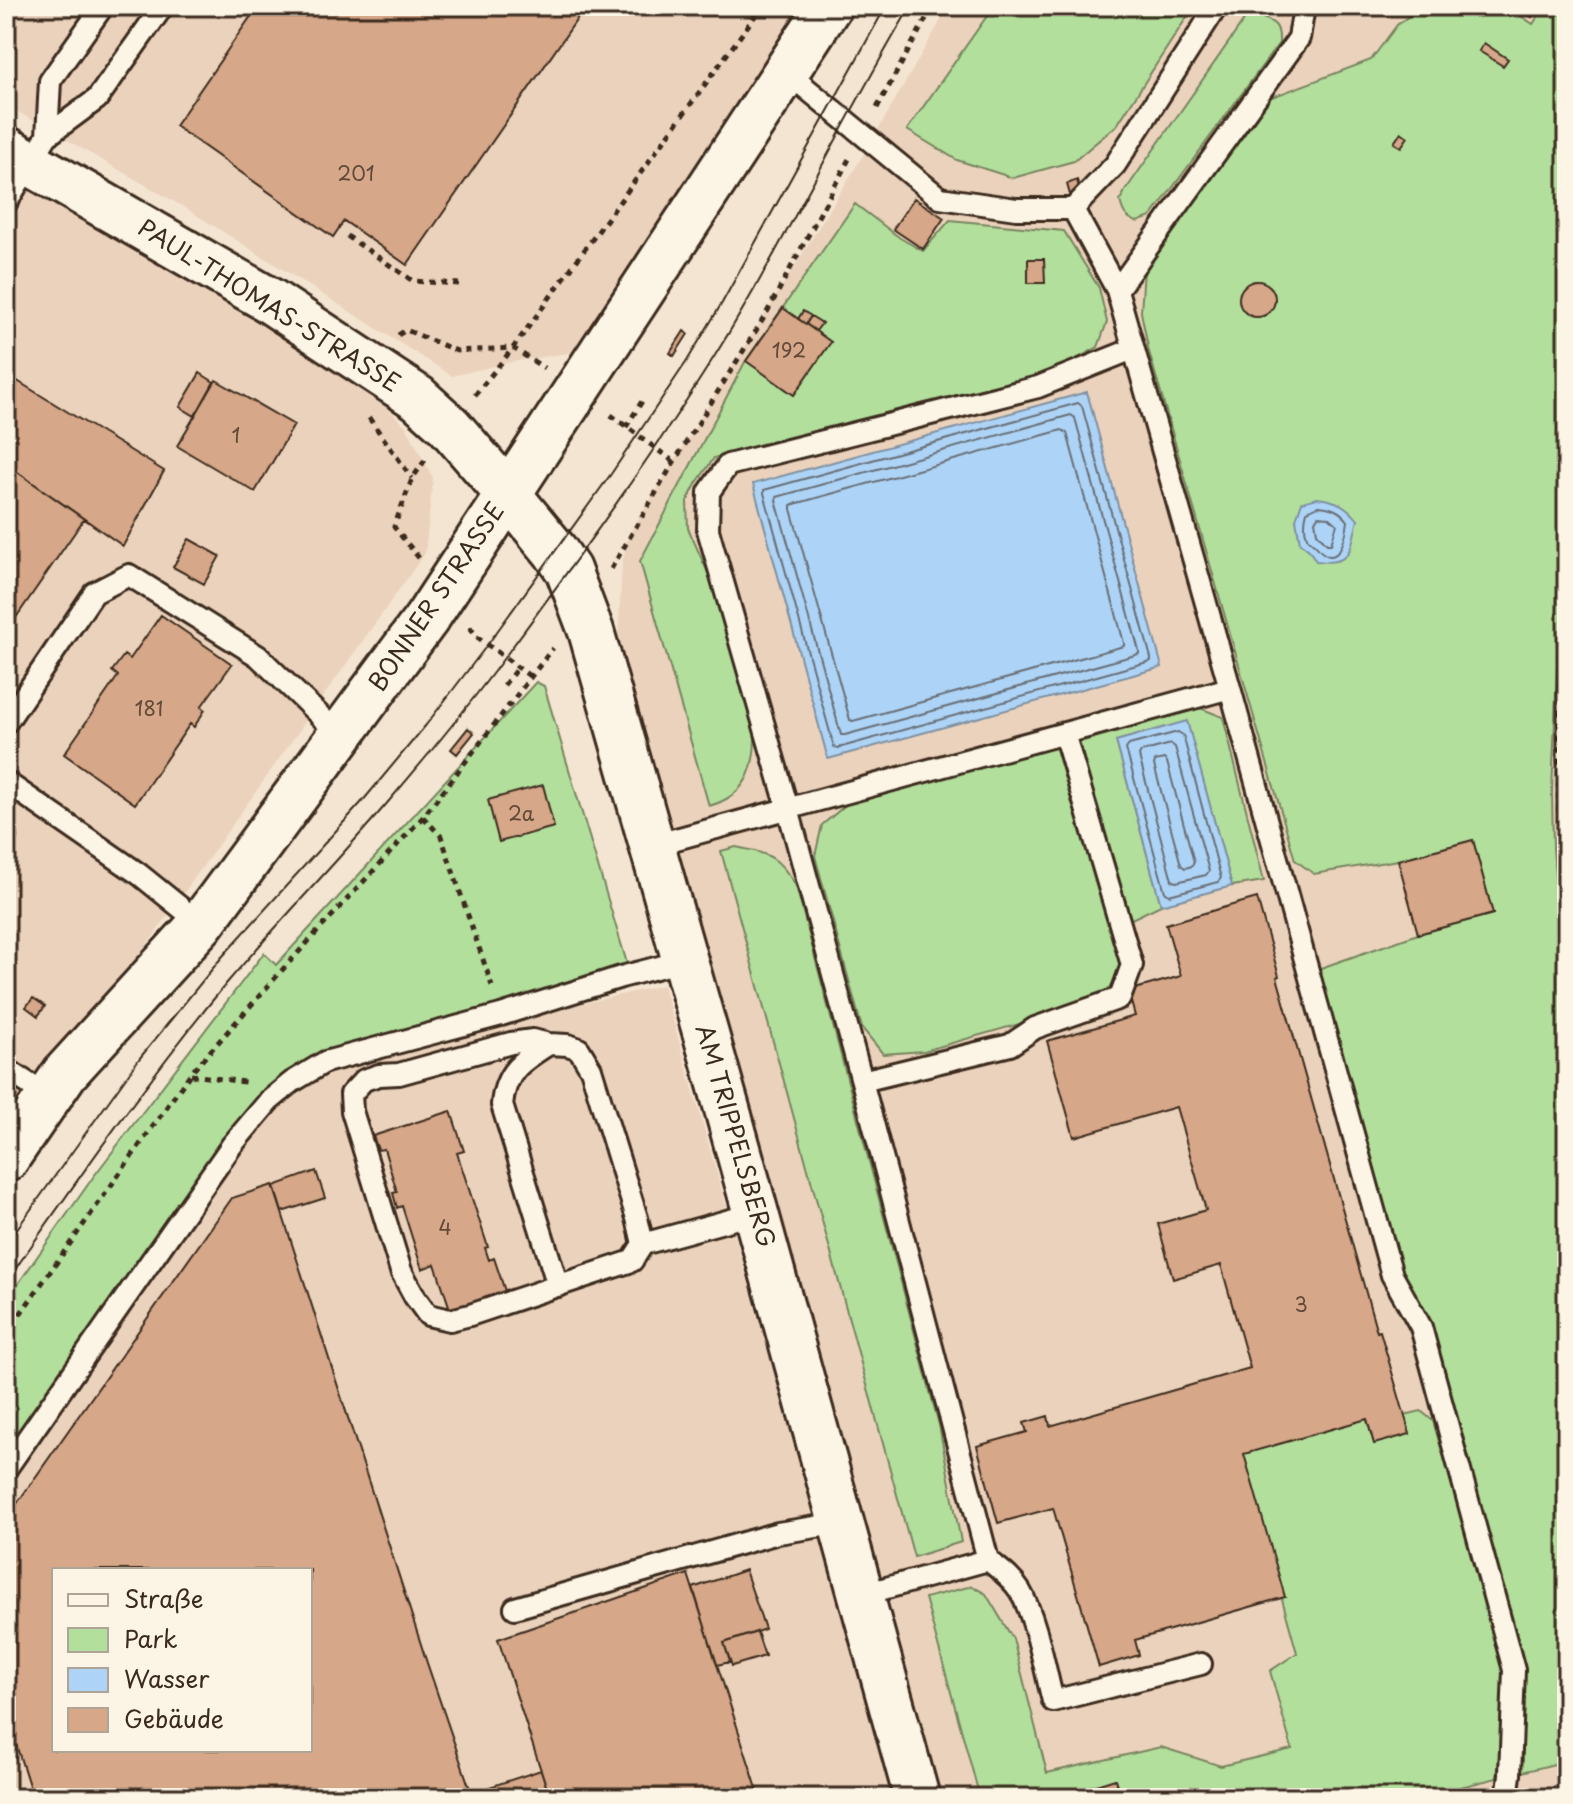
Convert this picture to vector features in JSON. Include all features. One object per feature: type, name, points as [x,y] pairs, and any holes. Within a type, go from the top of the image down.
[{"type":"main road","name":"BONNER STRASSE","points":[[6,1159],[65,1073],[201,924],[427,618],[829,6]]},
{"type":"main road","name":"PAUL-THOMAS-STRASSE","points":[[28,150],[269,300],[418,398],[449,426],[508,494]]},
{"type":"main road","name":"AM TRIPPELSBERG","points":[[508,494],[568,570],[584,608],[654,845],[917,1798]]},
{"type":"lane","points":[[6,203],[28,150],[50,81],[103,6]]},
{"type":"lane","points":[[28,150],[97,99],[163,6]]},
{"type":"lane","points":[[785,71],[940,198],[1016,209],[1073,209],[1115,165],[1217,6]]},
{"type":"lane","points":[[1117,290],[1299,38],[1302,6]]},
{"type":"lane","points":[[1073,209],[1117,290],[1392,1275],[1421,1327],[1514,1670],[1507,1798]]},
{"type":"lane","points":[[1133,349],[1038,387],[728,465],[709,492],[708,530],[862,1081],[988,1560],[1019,1589],[1029,1610],[1053,1701],[1201,1664]]},
{"type":"lane","points":[[6,723],[94,593],[129,575],[258,656],[340,735]]},
{"type":"lane","points":[[654,845],[1230,688]]},
{"type":"lane","points":[[862,1081],[1010,1045],[1035,1028],[1120,998],[1132,965],[1064,733]]},
{"type":"lane","points":[[6,782],[139,874],[201,924]]},
{"type":"lane","points":[[6,1469],[232,1145],[269,1101],[292,1082],[325,1062],[501,1015],[686,960]]},
{"type":"lane","points":[[643,1244],[591,1069],[579,1049],[533,1040],[511,1043],[399,1074],[379,1075],[364,1080],[351,1094],[352,1111],[401,1271],[428,1315],[450,1320],[632,1261],[643,1244],[756,1213]]},
{"type":"lane","points":[[549,1044],[524,1060],[508,1077],[502,1105],[558,1286]]},
{"type":"lane","points":[[6,1069],[49,1097]]},
{"type":"lane","points":[[515,1608],[778,1533],[841,1523]]},
{"type":"lane","points":[[861,1595],[988,1560]]},
{"type":"path","points":[[6,1334],[190,1074],[423,817],[584,608],[615,563],[765,316],[933,6]]},
{"type":"path","points":[[513,348],[760,9]]},
{"type":"path","points":[[347,236],[413,281],[459,284]]},
{"type":"path","points":[[626,427],[644,398]]},
{"type":"path","points":[[445,590],[476,636],[531,677]]},
{"type":"path","points":[[1567,626],[1562,669],[1559,762],[1567,955]]},
{"type":"path","points":[[504,685],[518,667]]},
{"type":"path","points":[[423,817],[441,836],[501,1015]]},
{"type":"path","points":[[277,961],[284,968]]},
{"type":"path","points":[[190,1074],[273,1086],[292,1082]]},
{"type":"shaded area","points":[[6,6],[809,6],[599,348],[511,362],[452,376],[187,209],[6,105]]},
{"type":"shaded area","points":[[949,6],[1567,6],[1567,601],[1558,674],[1556,833],[1567,999],[1567,1798],[936,1798],[618,640],[622,564],[628,536],[867,149]]},
{"type":"shaded area","points":[[6,176],[361,383],[406,426],[433,478],[425,553],[6,1144]]},
{"type":"shaded area","points":[[663,985],[896,1798],[6,1798],[6,1488],[275,1103],[329,1062]]},
{"type":"green space","points":[[994,6],[1194,6],[1117,125],[1074,161],[1013,178],[957,160],[907,130]]},
{"type":"green space","points":[[1416,6],[1506,6],[1533,24],[1545,6],[1550,6],[1567,17],[1567,578],[1557,671],[1552,792],[1567,1083],[1567,1761],[1514,1774],[1522,1672],[1396,1266],[1315,970],[1418,934],[1493,914],[1473,840],[1398,860],[1314,874],[1295,860],[1149,352],[1141,312],[1144,270],[1259,102],[1371,60],[1397,25]]},
{"type":"green space","points":[[1258,16],[1275,25],[1279,43],[1151,217],[1137,222],[1130,219],[1120,201],[1125,191],[1245,19]]},
{"type":"green space","points":[[855,204],[923,251],[950,220],[1064,231],[1099,288],[1107,322],[1098,347],[1035,382],[714,458],[687,502],[688,528],[717,593],[755,736],[753,760],[746,780],[731,796],[709,806],[640,561],[745,362]]},
{"type":"green space","points":[[1567,666],[1567,911],[1562,829]]},
{"type":"green space","points":[[536,682],[544,686],[629,970],[273,1085],[6,1460],[6,1301],[94,1176],[264,953],[276,965]]},
{"type":"green space","points":[[1200,708],[1223,717],[1264,881],[1232,886],[1187,722],[1116,741],[1161,905],[1123,923],[1073,744]]},
{"type":"green space","points":[[1061,744],[1124,963],[1104,1000],[924,1051],[883,1054],[862,1028],[815,856],[822,825],[848,803]]},
{"type":"green space","points":[[736,847],[772,858],[784,868],[796,886],[939,1425],[961,1542],[914,1557],[721,851]]},
{"type":"green space","points":[[1421,1411],[1433,1421],[1507,1670],[1497,1778],[1416,1798],[980,1798],[925,1598],[972,1586],[986,1594],[1013,1639],[1047,1773],[1161,1747],[1221,1766],[1292,1749],[1270,1671],[1297,1653],[1241,1451],[1366,1417],[1373,1440],[1401,1416]]},
{"type":"water","points":[[1087,392],[1162,667],[828,759],[753,484]]},
{"type":"water","points":[[1317,498],[1340,504],[1358,520],[1348,554],[1337,561],[1316,561],[1300,543],[1296,519],[1302,502]]},
{"type":"water","points":[[1187,721],[1232,886],[1161,905],[1116,741]]},
{"type":"building","points":[[258,6],[586,6],[407,265],[344,221],[333,237],[175,126]]},
{"type":"building","points":[[1515,6],[1539,6],[1532,17]]},
{"type":"building","points":[[1484,43],[1508,59],[1503,66],[1479,51]]},
{"type":"building","points":[[1401,132],[1408,137],[1401,147],[1394,143]]},
{"type":"building","points":[[1077,180],[1080,191],[1070,195],[1067,184]]},
{"type":"building","points":[[914,198],[944,218],[923,249],[893,229]]},
{"type":"building","points":[[1028,259],[1044,259],[1045,283],[1028,283]]},
{"type":"building","points":[[1257,281],[1270,286],[1275,299],[1270,312],[1257,317],[1244,312],[1239,299],[1244,286]]},
{"type":"building","points":[[783,308],[831,342],[794,395],[746,361]]},
{"type":"building","points":[[803,311],[811,316],[806,324],[798,319]]},
{"type":"building","points":[[811,316],[822,323],[816,331],[806,324]]},
{"type":"building","points":[[684,331],[688,334],[674,356],[670,353]]},
{"type":"building","points":[[200,373],[214,382],[195,416],[180,407]]},
{"type":"building","points":[[6,374],[164,471],[123,546],[6,464]]},
{"type":"building","points":[[216,380],[294,425],[255,492],[177,446]]},
{"type":"building","points":[[6,464],[84,519],[6,632]]},
{"type":"building","points":[[189,539],[220,556],[204,584],[173,567]]},
{"type":"building","points":[[161,615],[232,664],[201,707],[205,710],[194,727],[190,724],[135,804],[64,754],[118,676],[112,671],[124,655],[130,659]]},
{"type":"building","points":[[468,728],[474,733],[457,754],[451,749]]},
{"type":"building","points":[[543,785],[554,827],[499,842],[488,800]]},
{"type":"building","points":[[6,818],[15,824],[17,838],[6,856]]},
{"type":"building","points":[[1473,840],[1493,914],[1418,934],[1398,860]]},
{"type":"building","points":[[1257,898],[1377,1332],[1380,1331],[1410,1434],[1374,1444],[1367,1419],[1244,1454],[1285,1597],[1135,1640],[1139,1655],[1099,1667],[1053,1508],[998,1523],[977,1446],[1027,1432],[1024,1423],[1048,1416],[1050,1426],[1250,1368],[1221,1265],[1173,1279],[1158,1224],[1206,1210],[1176,1107],[1074,1137],[1047,1041],[1135,1016],[1128,991],[1181,976],[1166,924]]},
{"type":"building","points":[[33,998],[45,1006],[38,1016],[26,1007]]},
{"type":"building","points":[[451,1111],[464,1151],[457,1153],[488,1247],[485,1248],[489,1260],[494,1258],[506,1294],[451,1312],[435,1264],[422,1269],[402,1206],[397,1208],[393,1193],[397,1192],[384,1149],[378,1150],[373,1136]]},
{"type":"building","points":[[316,1171],[325,1198],[282,1212],[274,1186]]},
{"type":"building","points":[[273,1185],[473,1798],[33,1798],[6,1713],[6,1519],[232,1198]]},
{"type":"building","points":[[745,1570],[765,1629],[724,1643],[730,1662],[717,1665],[693,1588]]},
{"type":"building","points":[[688,1574],[760,1798],[550,1798],[498,1639]]},
{"type":"building","points":[[757,1632],[765,1656],[732,1666],[724,1643]]},
{"type":"building","points":[[1567,1735],[1567,1754],[1561,1755],[1557,1738]]},
{"type":"building","points":[[541,1770],[550,1798],[473,1798],[471,1793]]},
{"type":"building","points":[[1115,1779],[1121,1798],[1076,1798],[1074,1792]]},
{"type":"tram line","points":[[6,1244],[139,1059],[222,957],[361,803],[426,725],[611,474],[722,303],[886,6]]},
{"type":"tram line","points":[[6,1282],[168,1056],[245,962],[383,808],[446,732],[614,507],[690,395],[740,314],[911,6]]}]
